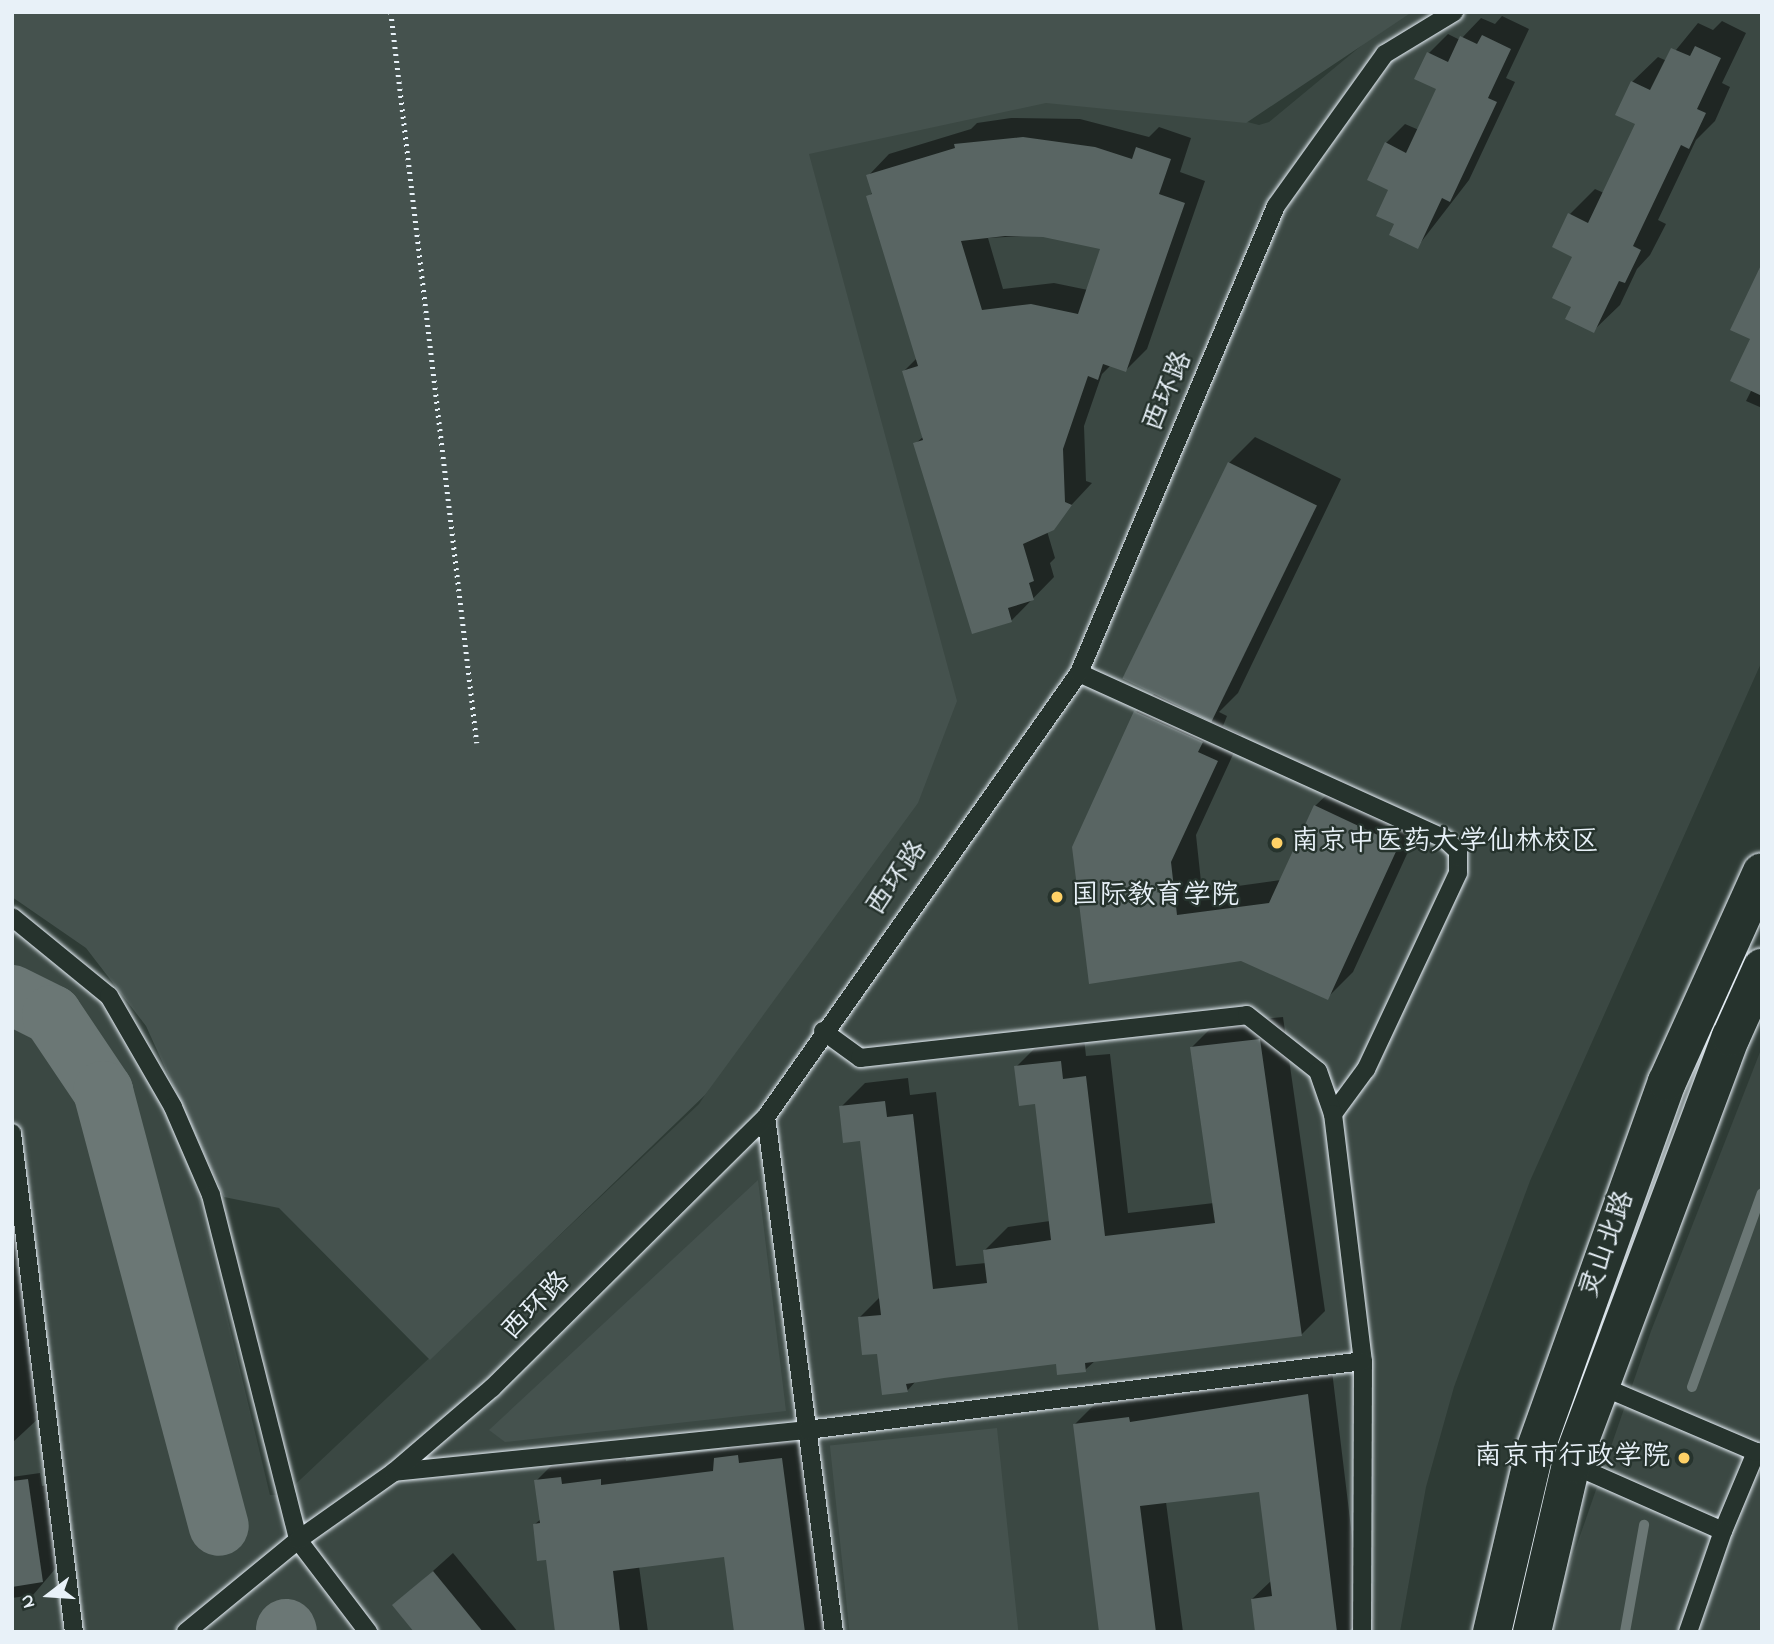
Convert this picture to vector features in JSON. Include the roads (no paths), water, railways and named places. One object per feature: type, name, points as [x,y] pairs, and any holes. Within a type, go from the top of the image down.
[{"type":"main road","name":"灵山北路","points":[[1492,1632],[1534,1453],[1667,1082],[1762,872]]},
{"type":"main road","name":"灵山北路","points":[[1532,1632],[1571,1464],[1599,1385],[1762,968]]},
{"type":"lane","name":"西环路","points":[[186,1632],[298,1540],[394,1472],[492,1388],[766,1117],[823,1031],[1079,673],[1276,206],[1385,54],[1454,12]]},
{"type":"lane","points":[[1079,673],[1446,839],[1458,851],[1458,873],[1366,1069],[1333,1114]]},
{"type":"lane","points":[[12,917],[109,996],[173,1107],[211,1195],[298,1540],[368,1632]]},
{"type":"lane","points":[[823,1031],[860,1058],[1247,1015],[1318,1072],[1333,1114],[1363,1361],[1362,1632]]},
{"type":"lane","points":[[766,1117],[834,1632]]},
{"type":"lane","points":[[12,1133],[74,1632]]},
{"type":"lane","points":[[394,1472],[807,1430],[1363,1361]]},
{"type":"lane","points":[[1599,1385],[1759,1446],[1723,1531],[1688,1632]]},
{"type":"lane","points":[[1571,1464],[1723,1531]]},
{"type":"waterway","points":[[12,995],[52,1015],[103,1091],[219,1526]]},
{"type":"waterway","points":[[1692,1387],[1762,1193]]},
{"type":"waterway","points":[[1625,1632],[1644,1525]]},
{"type":"place","name":"南京中医药大学仙林校区","points":[[1277,843]]},
{"type":"place","name":"国际教育学院","points":[[1057,897]]},
{"type":"place","name":"南京市行政学院","points":[[1684,1458]]}]
